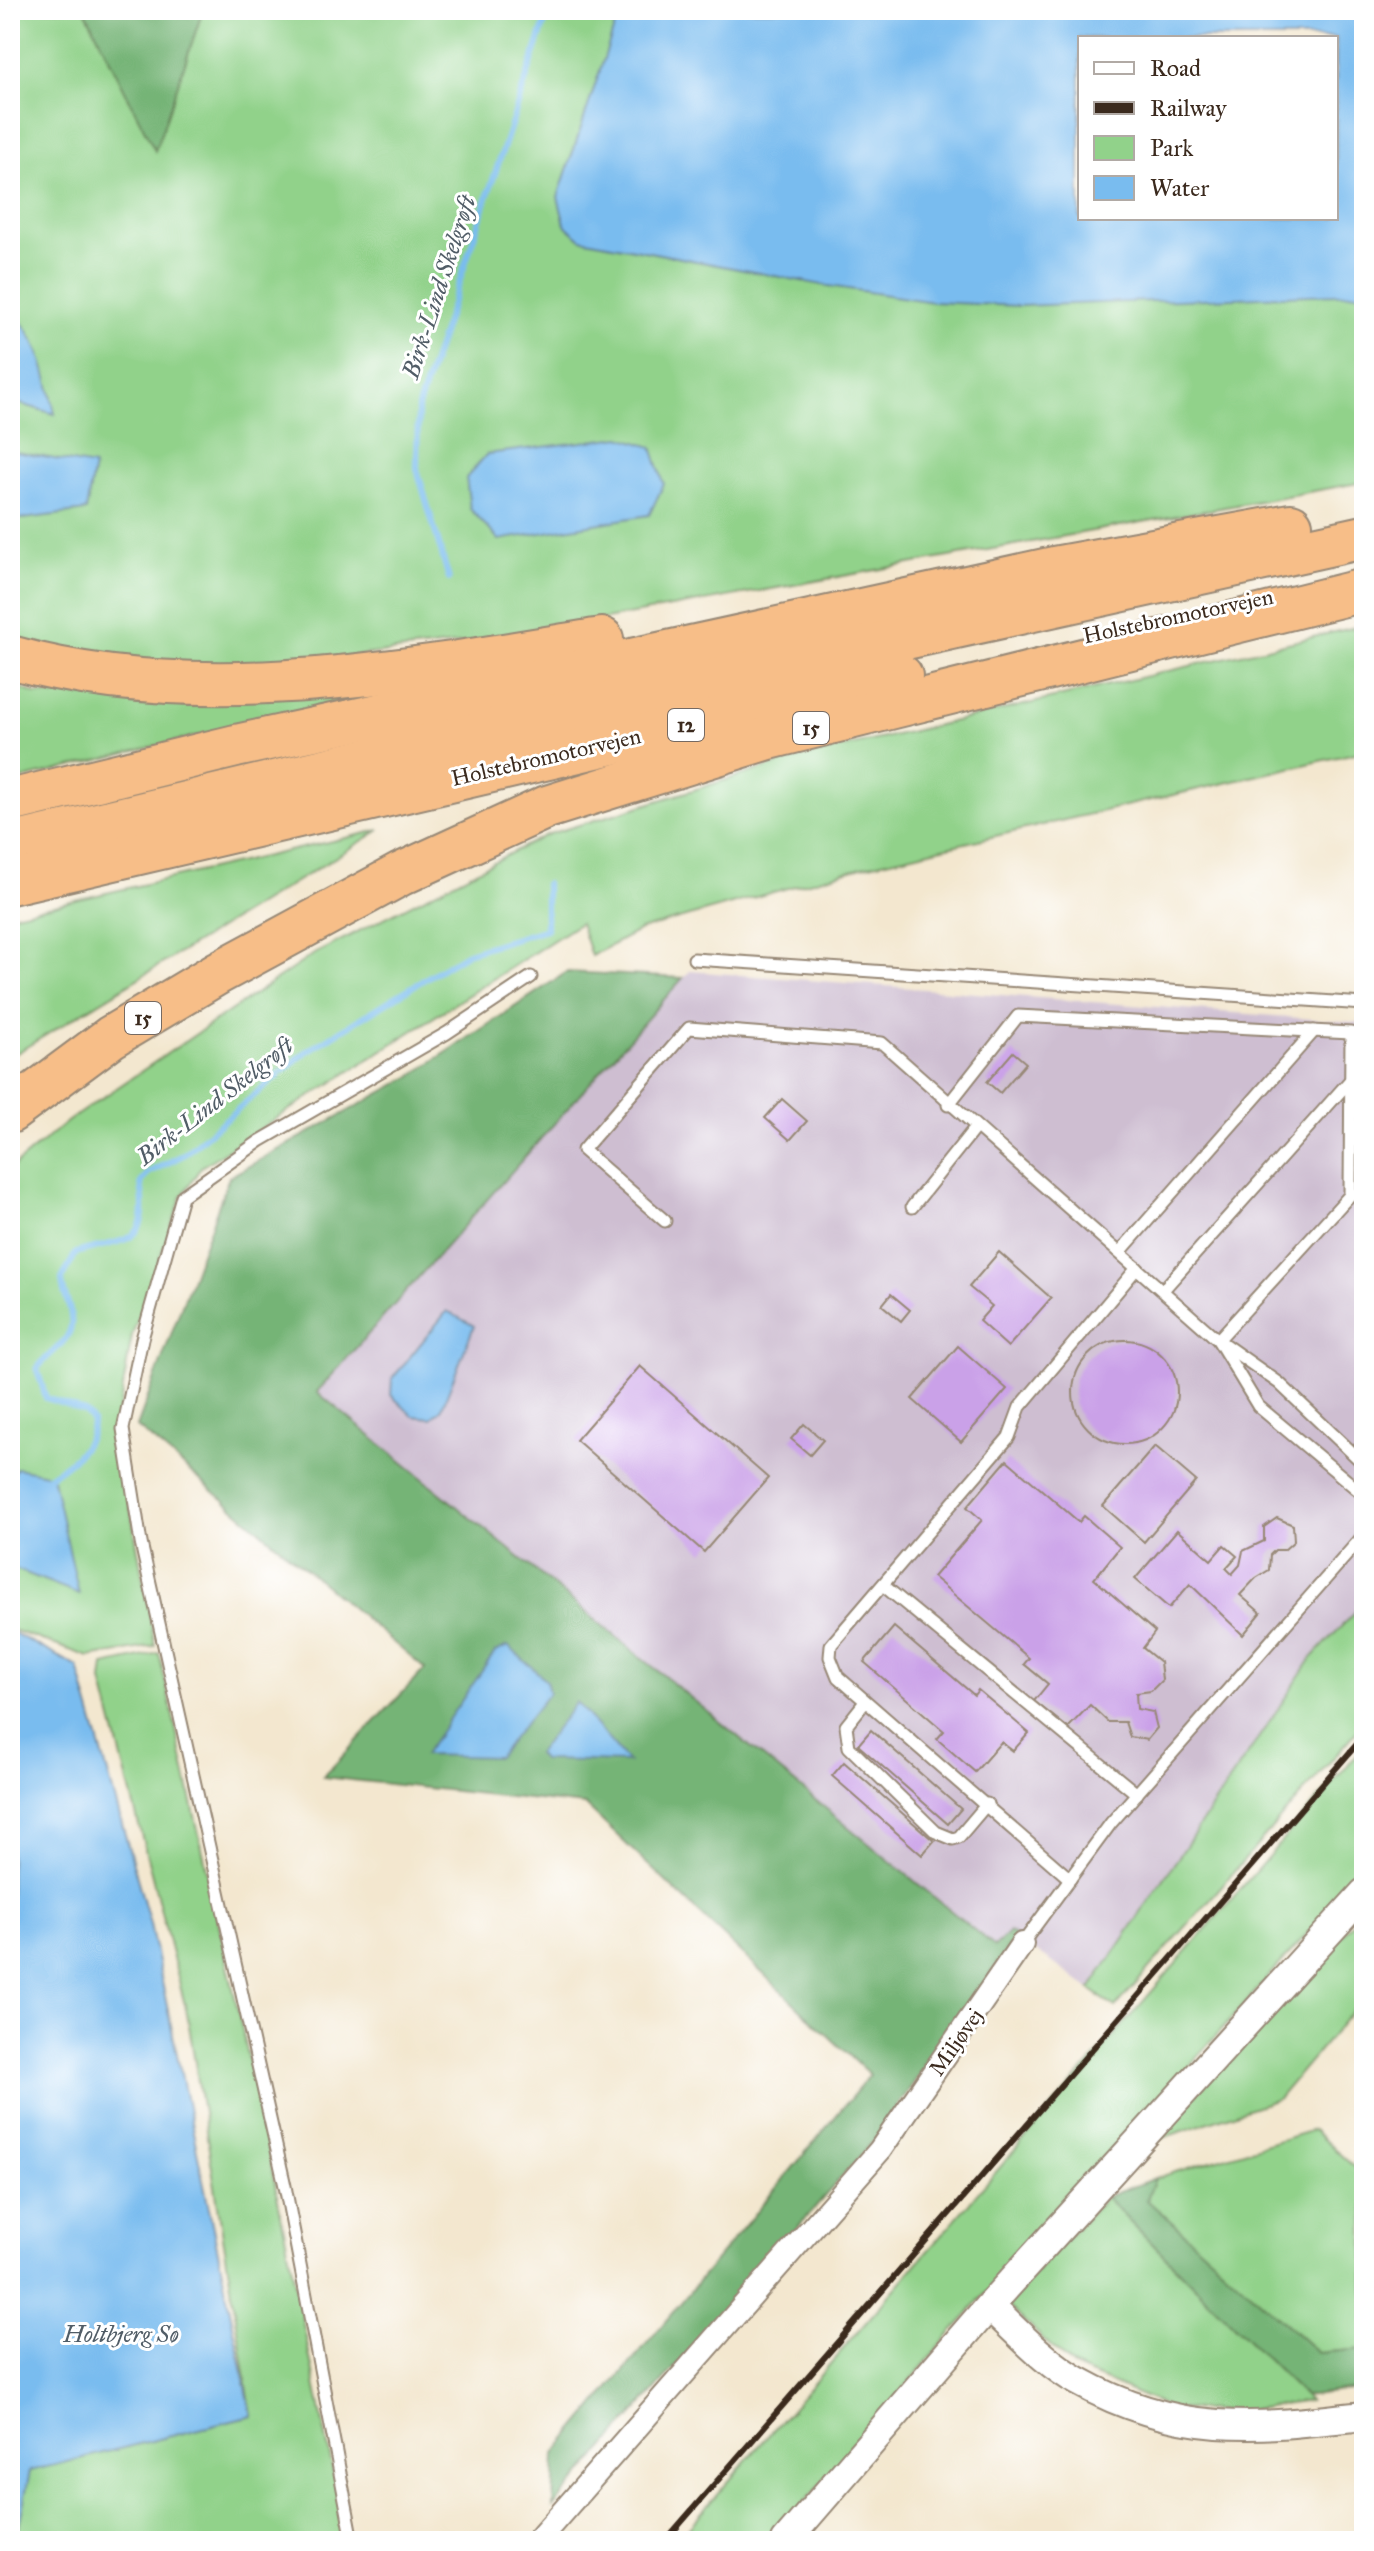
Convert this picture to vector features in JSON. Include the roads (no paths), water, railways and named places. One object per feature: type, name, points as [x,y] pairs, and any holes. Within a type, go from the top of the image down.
[{"type":"highway","points":[[10,657],[98,677],[250,683],[454,663],[883,592],[1054,568],[1364,513]]},
{"type":"highway","name":"Holstebromotorvejen","points":[[10,845],[530,721],[1364,537]]},
{"type":"highway","points":[[10,801],[236,746],[1054,568]]},
{"type":"highway","name":"Holstebromotorvejen","points":[[10,883],[763,707],[1364,575]]},
{"type":"highway","name":"15","points":[[10,1112],[111,1037],[218,973],[285,940],[401,874],[547,807],[657,770],[785,734],[1364,590]]},
{"type":"highway","points":[[10,1136],[125,1047],[285,940]]},
{"type":"street","points":[[786,2541],[989,2306],[1364,1893]]},
{"type":"street","name":"Miljøvej","points":[[537,2541],[880,2150],[1022,1944]]},
{"type":"street","points":[[989,2306],[1076,2380],[1127,2404],[1184,2421],[1251,2428],[1364,2416]]},
{"type":"lane","points":[[694,959],[1364,1004]]},
{"type":"lane","points":[[353,2541],[285,2186],[141,1543],[123,1429],[142,1339],[182,1196],[260,1141],[434,1040],[531,977]]},
{"type":"lane","points":[[948,1105],[1018,1016],[1351,1033],[1354,1076],[1350,1195],[1218,1340]]},
{"type":"lane","points":[[665,1221],[583,1150],[689,1028],[882,1043],[948,1105],[1218,1340],[1279,1383],[1364,1464]]},
{"type":"lane","points":[[1120,1252],[1314,1031]]},
{"type":"lane","points":[[1163,1290],[1354,1076]]},
{"type":"lane","points":[[912,1207],[975,1128]]},
{"type":"lane","points":[[1070,1879],[838,1677],[830,1657],[831,1645],[1009,1437],[1020,1407],[1137,1268]]},
{"type":"lane","points":[[1218,1340],[1258,1406],[1364,1495]]},
{"type":"lane","points":[[1334,1436],[1364,1451]]},
{"type":"lane","name":"Miljøvej","points":[[1022,1944],[1137,1794],[1364,1535]]},
{"type":"lane","points":[[884,1586],[1137,1794]]},
{"type":"lane","points":[[865,1702],[846,1726],[849,1747],[936,1832],[953,1839],[959,1837],[987,1804]]},
{"type":"water","points":[[620,10],[1364,10],[1364,293],[1019,306],[933,302],[822,285],[581,239],[565,225],[558,197]]},
{"type":"water","points":[[10,311],[36,345],[46,372],[55,414],[10,401]]},
{"type":"water","points":[[621,437],[652,447],[664,484],[649,515],[499,540],[470,509],[466,478],[487,454]]},
{"type":"water","points":[[10,451],[94,466],[86,511],[23,519],[10,517]]},
{"type":"water","points":[[447,1311],[474,1326],[441,1410],[431,1418],[413,1416],[391,1395],[392,1379]]},
{"type":"water","points":[[17,1468],[52,1475],[79,1594],[10,1567],[10,1475]]},
{"type":"water","name":"Holtbjerg Sø","points":[[10,1631],[78,1667],[150,1924],[252,2416],[30,2471],[16,2541],[10,2541]]},
{"type":"water","points":[[508,1646],[546,1680],[549,1693],[498,1757],[424,1755],[495,1652]]},
{"type":"water","points":[[576,1702],[628,1762],[542,1760],[537,1754]]},
{"type":"waterway","name":"Birk-Lind Skelgrøft","points":[[449,579],[417,469],[418,407],[549,10]]},
{"type":"waterway","name":"Birk-Lind Skelgrøft","points":[[47,1478],[77,1454],[91,1431],[92,1421],[85,1412],[46,1398],[37,1369],[69,1333],[71,1317],[62,1279],[76,1253],[131,1236],[142,1219],[141,1183],[148,1173],[183,1155],[306,1052],[467,953],[546,929],[546,884]]},
{"type":"railway","points":[[665,2541],[1364,1736]]}]
